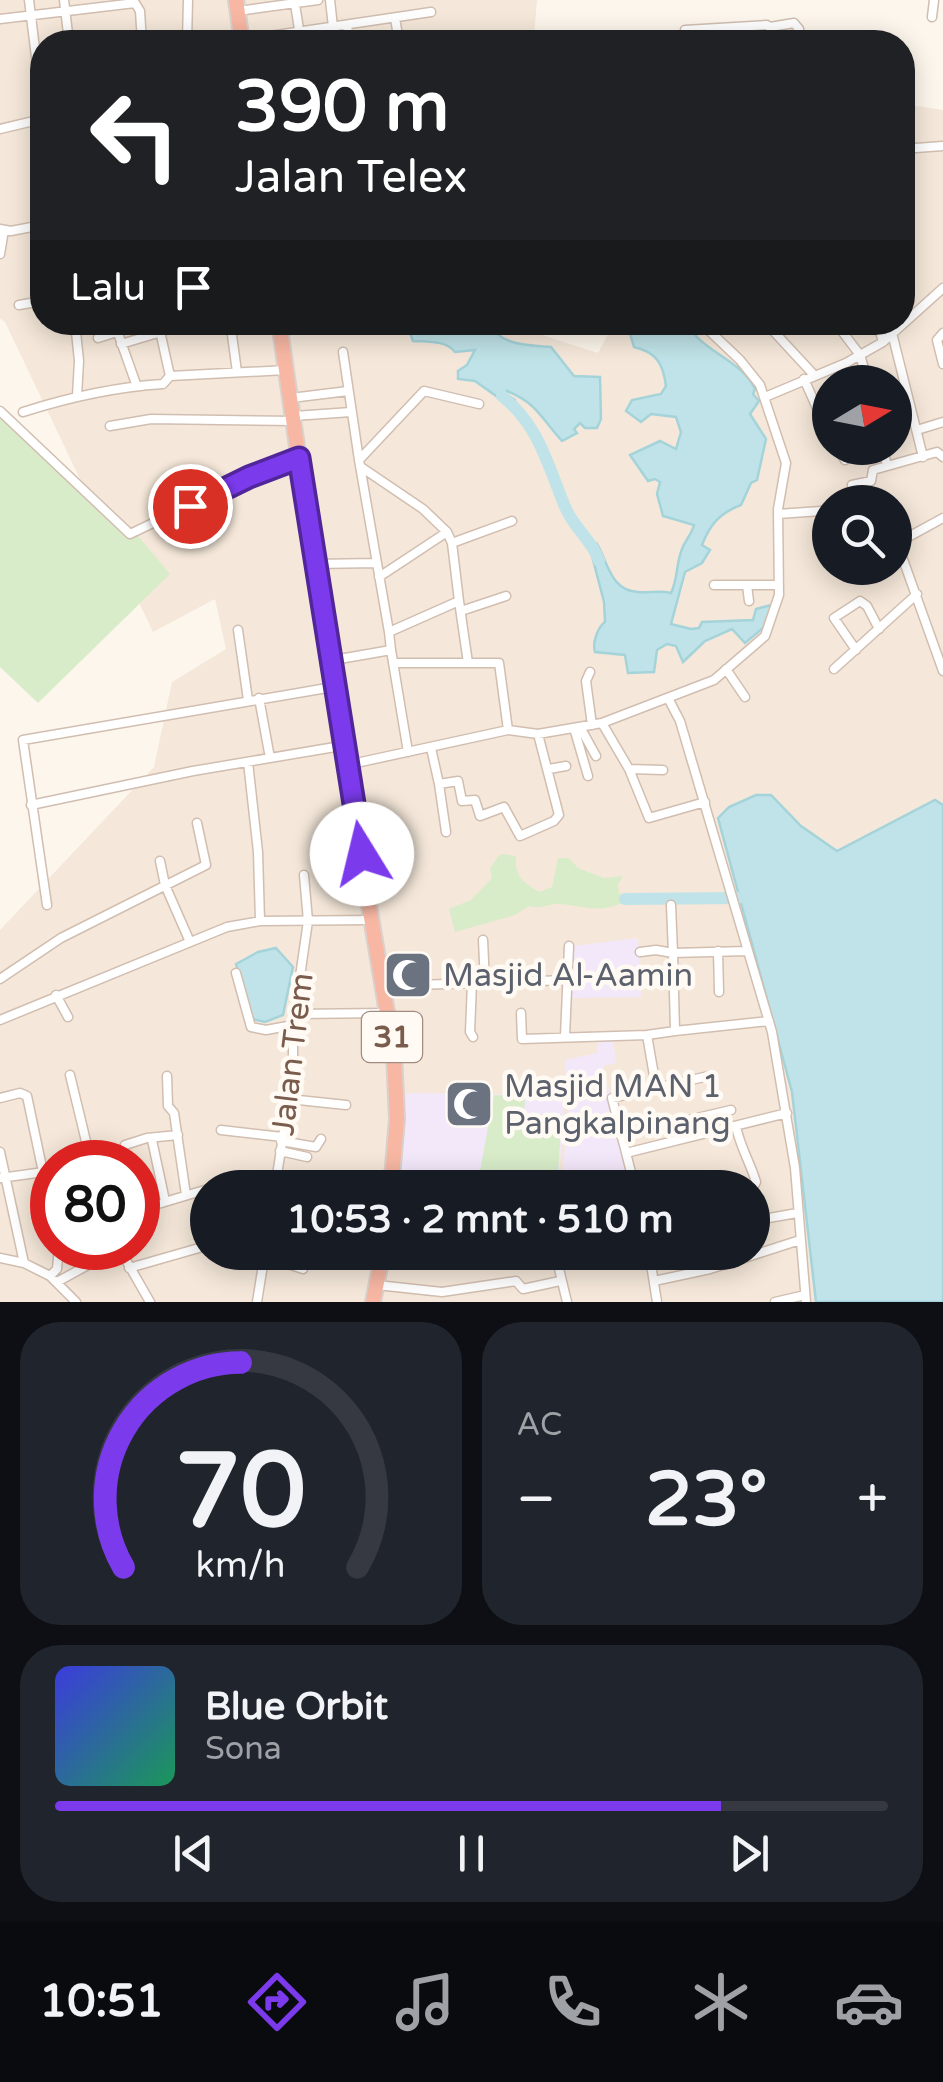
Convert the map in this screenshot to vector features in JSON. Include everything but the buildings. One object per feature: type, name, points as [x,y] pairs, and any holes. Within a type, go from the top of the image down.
[{"type":"highway","points":[[237,5],[240,30]]},
{"type":"highway","name":"31","points":[[281,335],[328,661],[398,1090],[392,1170]]},
{"type":"highway","points":[[373,1302],[380,1270]]},
{"type":"street","points":[[29,0],[31,30]]},
{"type":"street","points":[[64,0],[68,30]]},
{"type":"street","points":[[187,30],[188,0]]},
{"type":"street","points":[[237,5],[318,0]]},
{"type":"street","points":[[330,0],[333,27]]},
{"type":"street","points":[[932,17],[934,0]]},
{"type":"street","points":[[0,19],[135,3],[140,11],[141,30]]},
{"type":"street","points":[[290,3],[298,30]]},
{"type":"street","points":[[323,30],[431,12]]},
{"type":"street","points":[[395,18],[397,30]]},
{"type":"street","points":[[685,30],[794,23],[799,30]]},
{"type":"street","points":[[347,25],[348,30]]},
{"type":"street","points":[[0,129],[30,122]]},
{"type":"street","points":[[915,148],[943,146]]},
{"type":"street","points":[[0,254],[2,230],[30,226]]},
{"type":"street","points":[[915,313],[943,288]]},
{"type":"street","points":[[19,305],[30,303]]},
{"type":"street","points":[[943,333],[938,340],[943,364]]},
{"type":"street","points":[[76,335],[77,396]]},
{"type":"street","points":[[98,338],[103,335]]},
{"type":"street","points":[[118,335],[136,384]]},
{"type":"street","points":[[121,344],[142,335]]},
{"type":"street","points":[[23,412],[136,384],[164,384],[170,376],[162,335]]},
{"type":"street","points":[[232,335],[237,372]]},
{"type":"street","points":[[347,765],[508,730],[538,734],[602,723],[714,680],[769,630],[779,584],[778,514],[786,464],[760,384],[714,335]]},
{"type":"street","points":[[778,335],[812,373]]},
{"type":"street","points":[[845,335],[863,365]]},
{"type":"street","points":[[881,335],[883,342]]},
{"type":"street","points":[[837,365],[890,335]]},
{"type":"street","points":[[893,335],[923,457]]},
{"type":"street","points":[[343,352],[408,752]]},
{"type":"street","points":[[170,376],[286,370]]},
{"type":"street","points":[[765,397],[812,376]]},
{"type":"street","points":[[804,380],[812,398]]},
{"type":"street","points":[[291,398],[348,391]]},
{"type":"street","points":[[360,464],[421,392],[479,404]]},
{"type":"street","points":[[0,411],[130,534],[249,477],[299,458]]},
{"type":"street","points":[[110,426],[151,420],[294,418],[352,412]]},
{"type":"street","points":[[917,430],[943,422]]},
{"type":"street","points":[[852,485],[871,481],[873,470],[937,452],[943,457]]},
{"type":"street","points":[[360,464],[423,508],[447,532],[452,543],[468,663]]},
{"type":"street","points":[[778,514],[812,511]]},
{"type":"street","points":[[912,533],[943,518]]},
{"type":"street","points":[[452,543],[512,521]]},
{"type":"street","points":[[378,578],[447,532]]},
{"type":"street","points":[[314,564],[376,563]]},
{"type":"street","points":[[912,580],[943,670]]},
{"type":"street","points":[[714,585],[779,584]]},
{"type":"street","points":[[747,585],[749,601]]},
{"type":"street","points":[[834,669],[917,594]]},
{"type":"street","points":[[389,632],[460,606],[506,596]]},
{"type":"street","points":[[856,650],[834,618],[860,601],[879,629]]},
{"type":"street","points":[[238,630],[248,700]]},
{"type":"street","points":[[328,661],[391,650]]},
{"type":"street","points":[[394,663],[500,663],[508,730]]},
{"type":"street","points":[[726,670],[744,698]]},
{"type":"street","points":[[590,672],[586,681],[592,726]]},
{"type":"street","points":[[48,905],[23,740],[333,687]]},
{"type":"street","points":[[259,698],[270,758]]},
{"type":"street","points":[[668,698],[680,721],[769,1021],[787,1112],[805,1298],[775,1302]]},
{"type":"street","points":[[602,723],[629,769],[649,818],[705,802]]},
{"type":"street","points":[[576,728],[596,756]]},
{"type":"street","points":[[576,728],[588,776]]},
{"type":"street","points":[[439,784],[458,781],[462,800],[475,800],[480,816],[504,808],[520,836],[558,819],[538,734]]},
{"type":"street","points":[[31,805],[344,746]]},
{"type":"street","points":[[430,748],[446,832]]},
{"type":"street","points":[[248,762],[258,852],[260,921]]},
{"type":"street","points":[[549,769],[566,766]]},
{"type":"street","points":[[629,769],[663,770]]},
{"type":"street","points":[[0,978],[61,938],[207,864],[197,823]]},
{"type":"street","points":[[160,861],[165,885],[190,942]]},
{"type":"street","name":"Jalan Trem","points":[[277,1170],[289,1099],[293,1024],[308,920],[304,875]]},
{"type":"street","points":[[670,905],[676,1031]]},
{"type":"street","points":[[0,1020],[227,926],[260,921],[372,920]]},
{"type":"street","points":[[483,940],[485,982]]},
{"type":"street","points":[[565,1036],[569,946]]},
{"type":"street","points":[[718,951],[718,992]]},
{"type":"street","points":[[640,952],[747,951]]},
{"type":"street","points":[[236,974],[251,1027],[267,1030],[293,1024]]},
{"type":"street","points":[[383,986],[568,980]]},
{"type":"street","points":[[472,983],[473,1037]]},
{"type":"street","points":[[56,995],[68,1018]]},
{"type":"street","points":[[521,1012],[522,1039],[647,1035],[769,1021]]},
{"type":"street","points":[[295,1014],[387,1013]]},
{"type":"street","points":[[647,1035],[656,1087]]},
{"type":"street","points":[[70,1075],[86,1140]]},
{"type":"street","points":[[630,1170],[612,1098],[714,1075]]},
{"type":"street","points":[[167,1076],[168,1106],[174,1111],[186,1195]]},
{"type":"street","points":[[0,1098],[20,1092],[27,1096],[37,1140]]},
{"type":"street","points":[[289,1099],[346,1104]]},
{"type":"street","points":[[621,1136],[730,1110]]},
{"type":"street","points":[[626,1153],[787,1112]]},
{"type":"street","points":[[736,1126],[742,1152],[752,1170]]},
{"type":"street","points":[[221,1130],[310,1147],[319,1146],[321,1139]]},
{"type":"street","points":[[141,1140],[178,1135]]},
{"type":"street","points":[[281,1143],[307,1157]]},
{"type":"street","points":[[0,1152],[24,1263]]},
{"type":"street","points":[[4,1177],[30,1174]]},
{"type":"street","points":[[160,1178],[165,1201]]},
{"type":"street","points":[[160,1203],[190,1194]]},
{"type":"street","points":[[770,1218],[797,1213]]},
{"type":"street","points":[[654,1281],[710,1269],[800,1240]]},
{"type":"street","points":[[160,1259],[190,1251]]},
{"type":"street","points":[[0,1258],[24,1263],[53,1279],[73,1299]]},
{"type":"street","points":[[53,1279],[57,1270]]},
{"type":"street","points":[[53,1279],[72,1270]]},
{"type":"street","points":[[130,1270],[150,1302]]},
{"type":"street","points":[[257,1302],[262,1270]]},
{"type":"street","points":[[558,1270],[567,1302]]},
{"type":"street","points":[[652,1270],[657,1302]]},
{"type":"street","points":[[377,1285],[462,1291],[514,1282],[523,1289],[560,1281]]},
{"type":"street","points":[[462,1291],[465,1302]]},
{"type":"street","points":[[60,1302],[73,1299]]},
{"type":"shaded area","points":[[0,0],[537,0],[535,30],[30,30],[30,335],[542,335],[598,353],[608,335],[915,335],[915,106],[943,110],[943,1302],[0,1302],[0,930],[154,767],[172,682],[226,649],[215,599],[153,632],[0,318]]},
{"type":"shaded area","points":[[638,938],[641,997],[569,998],[573,946]]},
{"type":"shaded area","points":[[613,1041],[616,1063],[603,1066],[630,1170],[563,1170],[568,1114],[565,1060],[597,1053],[597,1043]]},
{"type":"shaded area","points":[[406,1095],[557,1095],[564,1113],[559,1170],[401,1170]]},
{"type":"green space","points":[[0,406],[134,531],[170,574],[38,703],[0,667]]},
{"type":"green space","points":[[504,854],[516,856],[521,878],[539,892],[552,887],[558,858],[569,858],[578,868],[604,878],[623,876],[618,885],[624,902],[599,908],[529,906],[515,915],[455,932],[449,909],[471,900],[492,878],[490,869]]},
{"type":"green space","points":[[494,1095],[525,1096],[524,1115],[562,1114],[558,1170],[480,1170]]},
{"type":"water","points":[[411,335],[499,335],[524,345],[551,347],[574,376],[600,377],[601,419],[597,428],[585,428],[580,423],[574,429],[577,433],[562,441],[526,401],[507,391],[515,400],[513,408],[475,381],[458,379],[458,371],[467,365],[475,350],[455,352],[441,344],[413,341]]},
{"type":"water","points":[[630,335],[695,335],[749,379],[759,401],[750,414],[766,439],[757,480],[751,483],[741,505],[712,525],[702,545],[710,550],[702,563],[685,572],[671,624],[691,629],[699,628],[702,622],[753,620],[756,609],[774,607],[763,628],[745,643],[732,629],[705,641],[683,662],[676,646],[667,644],[657,650],[654,672],[628,673],[625,655],[595,652],[596,635],[605,622],[591,552],[597,544],[622,587],[638,592],[671,593],[680,554],[694,525],[663,516],[657,494],[660,482],[648,481],[630,455],[660,441],[676,449],[681,432],[676,417],[651,414],[641,422],[626,411],[632,400],[661,394],[666,386],[657,360],[634,347]]},
{"type":"water","points":[[756,795],[771,795],[801,826],[837,851],[935,800],[943,805],[943,1302],[816,1302],[792,1092],[718,818],[729,807]]},
{"type":"water","points":[[276,948],[293,967],[283,1015],[265,1022],[252,1019],[236,964]]},
{"type":"waterway","points":[[502,396],[526,420],[569,516],[599,561]]},
{"type":"waterway","points":[[625,899],[738,898]]},
{"type":"place","name":"Masjid Al-Aamin","points":[[408,975]]},
{"type":"place","name":"Masjid MAN 1 Pangkalpinang","points":[[469,1104]]},
{"type":"route","points":[[190,506],[299,458],[328,661],[362,854]]}]
